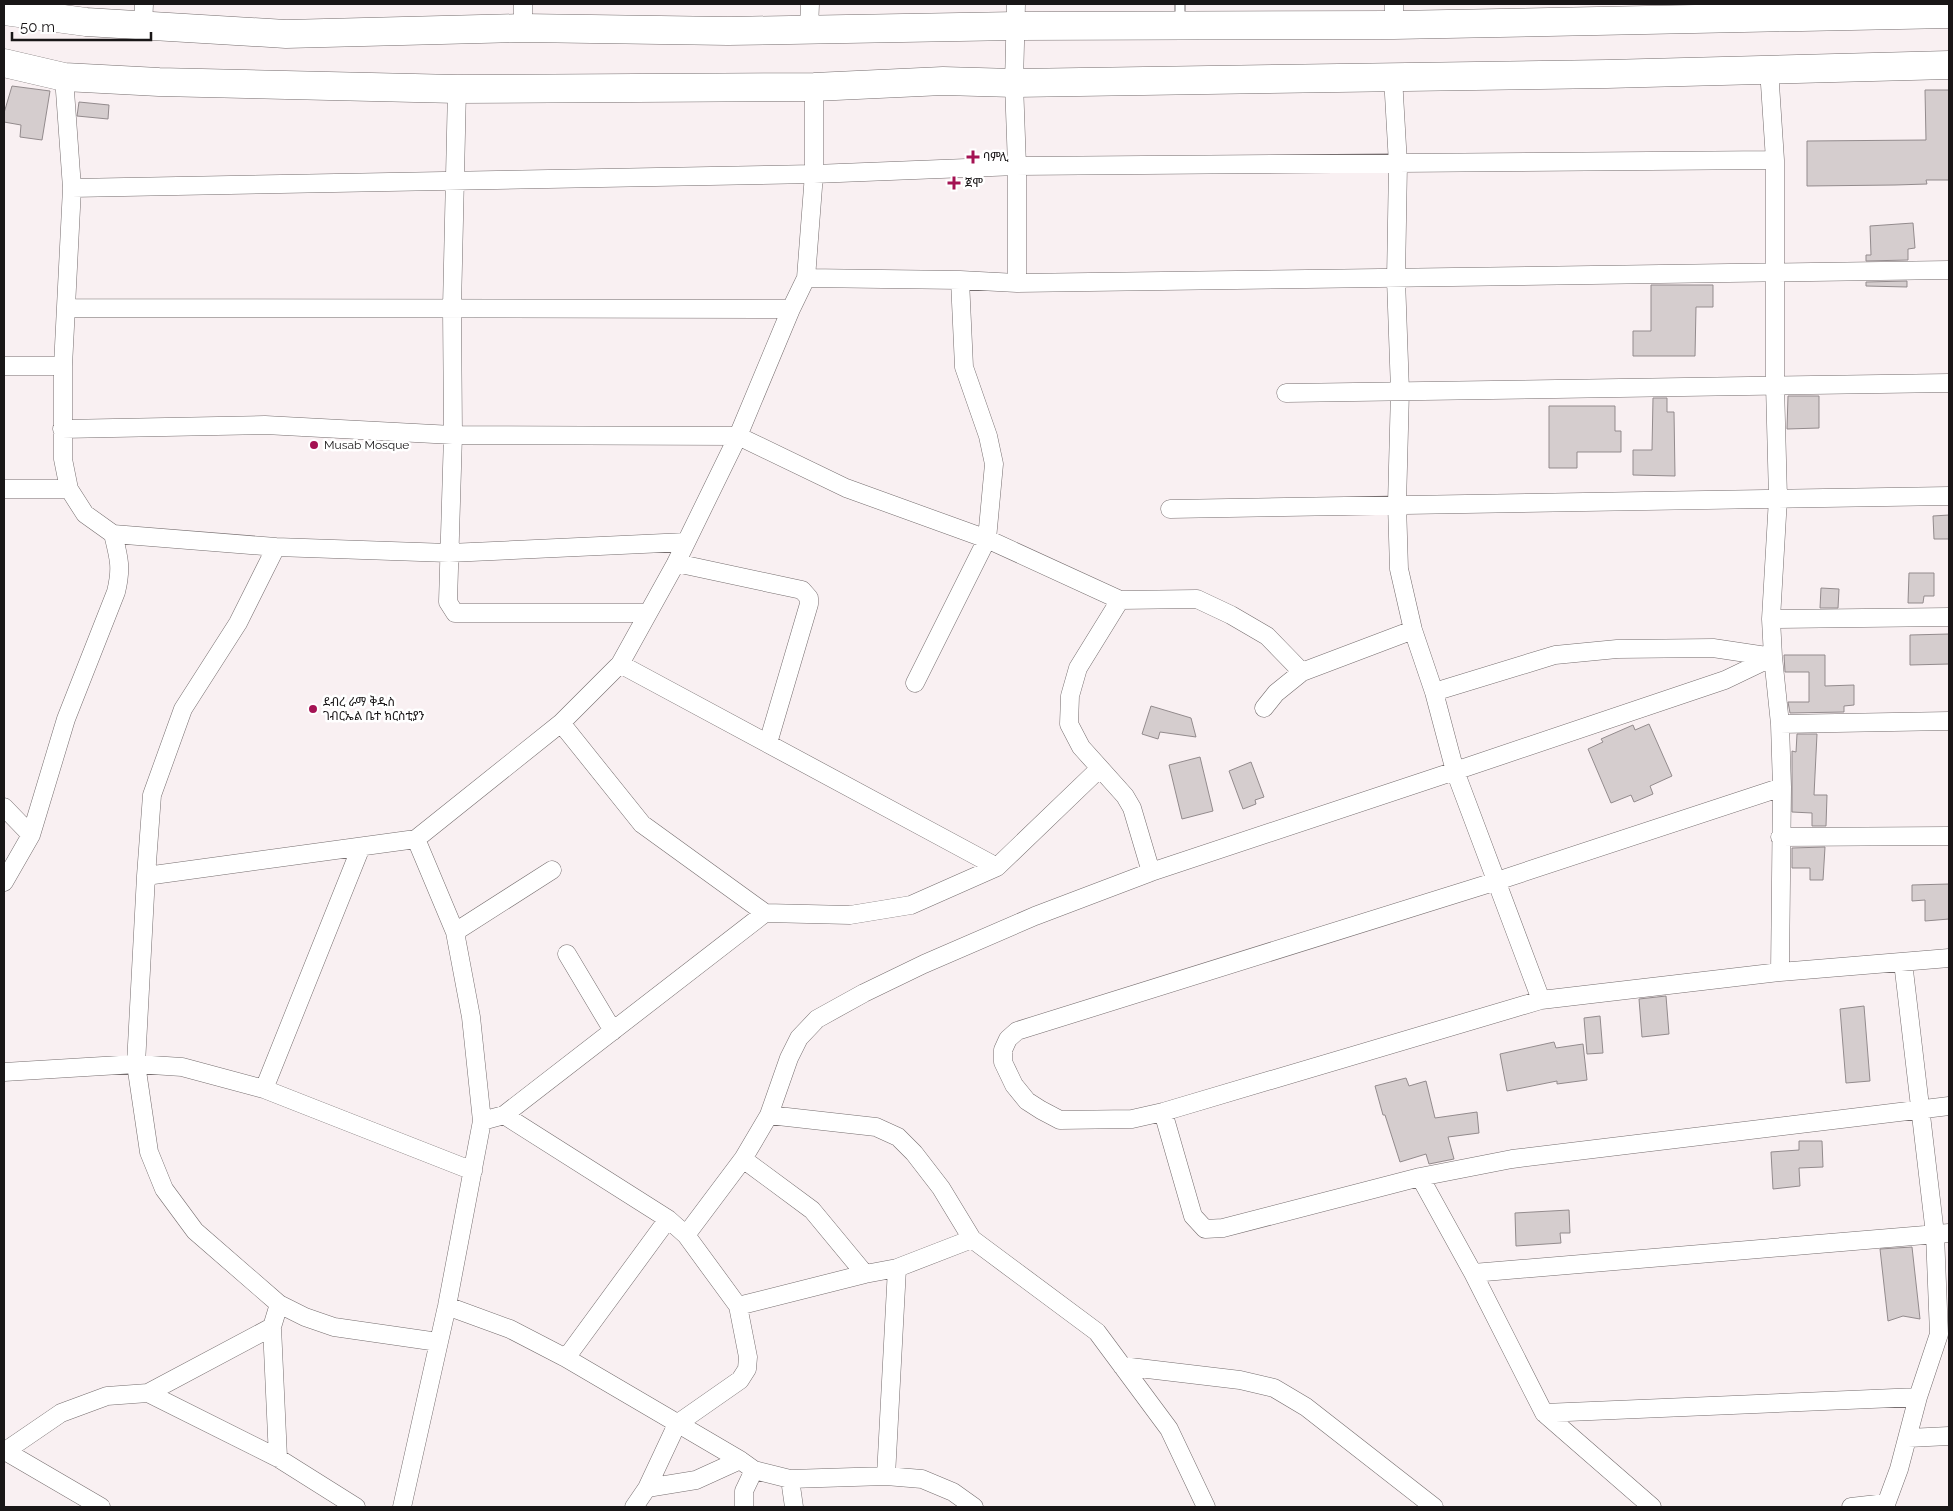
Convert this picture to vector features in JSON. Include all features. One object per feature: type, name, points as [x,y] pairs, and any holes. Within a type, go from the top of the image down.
[{"type":"highway","points":[[4,11],[86,22],[144,15],[286,34],[523,16],[728,32],[810,16],[1394,14],[1774,10],[1949,14]]},
{"type":"highway","points":[[4,63],[64,77],[159,82],[457,89],[814,87],[943,82],[1014,83],[1607,74],[1949,65]]},
{"type":"street","points":[[1016,15],[1014,83],[1017,166],[1017,283]]},
{"type":"street","points":[[1769,69],[1776,160],[1775,385],[1778,498],[1771,619],[1780,724],[1782,787],[1780,972]]},
{"type":"street","points":[[64,77],[72,188],[63,366],[63,459],[69,489],[85,514],[113,534],[276,547],[449,553],[686,542]]},
{"type":"street","points":[[1392,77],[1398,164],[1396,279],[1400,391],[1397,504],[1399,569],[1413,630],[1434,692],[1455,772],[1541,1000]]},
{"type":"street","points":[[146,876],[416,839],[560,723],[620,664],[676,563],[738,436],[791,308],[806,278],[814,174],[814,87]]},
{"type":"street","points":[[457,89],[452,307],[453,435],[448,602],[455,613],[647,613]]},
{"type":"street","points":[[72,188],[814,174],[1017,166],[1776,160]]},
{"type":"street","points":[[806,278],[960,280],[1017,283],[1949,270]]},
{"type":"street","points":[[915,683],[987,539],[994,464],[988,436],[964,367],[960,280]]},
{"type":"street","points":[[66,308],[791,308]]},
{"type":"street","points":[[4,366],[63,366]]},
{"type":"street","points":[[1286,393],[1949,383]]},
{"type":"street","points":[[62,429],[265,425],[453,435],[738,436],[846,488],[987,539],[1120,600],[1197,599],[1231,614],[1267,636],[1302,672]]},
{"type":"street","points":[[4,489],[69,489]]},
{"type":"street","points":[[1170,509],[1949,496]]},
{"type":"street","points":[[4,882],[31,835],[66,719],[116,592],[120,575],[120,561],[113,534]]},
{"type":"street","points":[[276,547],[238,624],[183,709],[152,795],[136,1064],[149,1152],[164,1189],[195,1231],[279,1304],[305,1317],[334,1327],[438,1342]]},
{"type":"street","points":[[676,563],[802,590],[810,598],[810,604],[768,743]]},
{"type":"street","points":[[1120,600],[1078,668],[1070,696],[1069,724],[1081,747],[1120,791],[1132,808],[1151,872]]},
{"type":"street","points":[[1771,619],[1949,617]]},
{"type":"street","points":[[1264,708],[1276,693],[1302,672],[1413,630]]},
{"type":"street","points":[[1434,692],[1555,655],[1617,649],[1712,648],[1773,657]]},
{"type":"street","points":[[686,1235],[743,1159],[769,1115],[789,1058],[799,1038],[818,1019],[864,993],[924,964],[1035,916],[1151,872],[1455,772],[1725,680],[1773,657]]},
{"type":"street","points":[[620,664],[997,867]]},
{"type":"street","points":[[1780,724],[1949,722]]},
{"type":"street","points":[[560,723],[642,824],[765,913],[850,914],[911,906],[997,867],[1099,769]]},
{"type":"street","points":[[1782,787],[1496,881],[1017,1031],[1008,1039],[1003,1050],[1003,1062],[1014,1085],[1027,1101],[1060,1120],[1132,1119],[1163,1112],[1541,1000],[1780,972],[1949,958]]},
{"type":"street","points":[[4,807],[31,835]]},
{"type":"street","points":[[1780,837],[1949,836]]},
{"type":"street","points":[[402,1507],[447,1306],[482,1121],[471,1017],[455,932],[416,839]]},
{"type":"street","points":[[264,1089],[361,847]]},
{"type":"street","points":[[455,932],[552,870]]},
{"type":"street","points":[[482,1121],[504,1114],[765,913]]},
{"type":"street","points":[[567,954],[613,1031]]},
{"type":"street","points":[[1851,1507],[1886,1505],[1908,1438],[1918,1396],[1944,1334],[1942,1234],[1919,1109],[1903,962]]},
{"type":"street","points":[[4,1072],[136,1064],[182,1067],[264,1089],[473,1171]]},
{"type":"street","points":[[1163,1112],[1193,1216],[1205,1229],[1223,1228],[1420,1177],[1512,1159],[1949,1106]]},
{"type":"street","points":[[504,1114],[668,1219],[686,1235],[738,1306],[748,1357],[747,1369],[740,1380],[677,1424],[647,1488],[634,1507]]},
{"type":"street","points":[[769,1115],[876,1128],[898,1137],[914,1153],[941,1188],[972,1239],[1097,1332],[1168,1429],[1206,1507]]},
{"type":"street","points":[[743,1159],[812,1210],[865,1274]]},
{"type":"street","points":[[1420,1177],[1473,1272],[1544,1413],[1652,1507]]},
{"type":"street","points":[[566,1358],[668,1219]]},
{"type":"street","points":[[1473,1272],[1942,1234]]},
{"type":"street","points":[[738,1306],[865,1274],[897,1268],[972,1239]]},
{"type":"street","points":[[886,1476],[897,1268]]},
{"type":"street","points":[[278,1458],[272,1327],[279,1304]]},
{"type":"street","points":[[447,1306],[510,1329],[566,1358],[747,1465],[790,1479],[886,1476],[922,1479],[953,1492],[974,1507]]},
{"type":"street","points":[[101,1507],[4,1451],[61,1413],[107,1396],[148,1393],[272,1327]]},
{"type":"street","points":[[1122,1366],[1240,1380],[1274,1388],[1306,1407],[1434,1507]]},
{"type":"street","points":[[148,1393],[278,1458],[356,1507]]},
{"type":"street","points":[[1544,1413],[1918,1396]]},
{"type":"street","points":[[1908,1438],[1949,1436]]},
{"type":"street","points":[[647,1488],[696,1480],[747,1465]]},
{"type":"street","points":[[744,1507],[747,1465]]},
{"type":"street","points":[[790,1479],[794,1507]]},
{"type":"building","points":[[12,86],[50,91],[42,140],[20,137],[21,125],[4,122],[4,113]]},
{"type":"building","points":[[1925,90],[1949,90],[1949,180],[1926,180],[1927,184],[1807,186],[1807,141],[1926,140]]},
{"type":"building","points":[[79,102],[109,105],[108,119],[77,116]]},
{"type":"building","points":[[1913,223],[1915,248],[1908,249],[1908,260],[1866,261],[1866,255],[1871,255],[1870,226]]},
{"type":"building","points":[[1907,281],[1907,287],[1866,286],[1866,282]]},
{"type":"building","points":[[1651,285],[1713,285],[1713,307],[1696,307],[1695,356],[1633,356],[1633,331],[1651,331]]},
{"type":"building","points":[[1788,396],[1819,396],[1819,428],[1787,429]]},
{"type":"building","points":[[1653,398],[1667,398],[1667,412],[1674,412],[1675,476],[1633,475],[1633,450],[1652,450]]},
{"type":"building","points":[[1549,406],[1615,406],[1615,431],[1621,431],[1621,452],[1577,452],[1577,468],[1549,468]]},
{"type":"building","points":[[1949,515],[1949,539],[1934,539],[1933,516]]},
{"type":"building","points":[[1909,573],[1934,573],[1934,596],[1924,596],[1923,603],[1908,603]]},
{"type":"building","points":[[1821,588],[1839,589],[1838,608],[1820,608]]},
{"type":"building","points":[[1949,634],[1949,664],[1910,665],[1910,635]]},
{"type":"building","points":[[1784,655],[1825,655],[1825,686],[1854,685],[1854,705],[1844,706],[1844,712],[1790,713],[1788,702],[1809,702],[1809,672],[1785,672]]},
{"type":"building","points":[[1151,706],[1191,718],[1196,737],[1160,732],[1158,739],[1142,734]]},
{"type":"building","points":[[1649,724],[1672,776],[1650,786],[1653,794],[1634,802],[1631,795],[1611,803],[1588,749],[1603,742],[1601,739],[1633,725],[1635,730]]},
{"type":"building","points":[[1797,734],[1817,734],[1814,795],[1827,795],[1826,826],[1812,826],[1812,813],[1792,812],[1792,751],[1796,752]]},
{"type":"building","points":[[1200,757],[1213,811],[1182,819],[1169,765]]},
{"type":"building","points":[[1251,762],[1264,797],[1255,800],[1256,804],[1243,809],[1229,771]]},
{"type":"building","points":[[1825,847],[1823,880],[1810,880],[1810,868],[1792,868],[1792,848]]},
{"type":"building","points":[[1949,884],[1949,919],[1925,921],[1925,900],[1912,901],[1912,885]]},
{"type":"building","points":[[1666,996],[1669,1034],[1642,1037],[1639,999]]},
{"type":"building","points":[[1864,1006],[1870,1081],[1846,1083],[1840,1009]]},
{"type":"building","points":[[1600,1016],[1603,1053],[1587,1054],[1584,1018]]},
{"type":"building","points":[[1554,1042],[1556,1048],[1583,1044],[1587,1080],[1557,1084],[1557,1081],[1507,1091],[1500,1054]]},
{"type":"building","points":[[1406,1078],[1409,1086],[1426,1081],[1435,1118],[1477,1112],[1479,1133],[1448,1137],[1454,1159],[1429,1164],[1426,1154],[1400,1162],[1375,1086]]},
{"type":"building","points":[[1799,1141],[1822,1141],[1823,1167],[1799,1168],[1800,1186],[1773,1189],[1771,1152],[1799,1150]]},
{"type":"building","points":[[1569,1210],[1570,1233],[1560,1233],[1561,1243],[1516,1246],[1515,1213]]},
{"type":"building","points":[[1912,1247],[1920,1319],[1903,1316],[1888,1321],[1880,1249]]},
{"type":"place","name":"ባምሊ","points":[[973,157]]},
{"type":"place","name":"ጀሞ","points":[[954,183]]},
{"type":"place","name":"Musab Mosque","points":[[314,445]]},
{"type":"place","name":"ደብረ ራማ ቅዱስ ገብርኤል ቤተ ክርስቲያን","points":[[313,709]]}]
